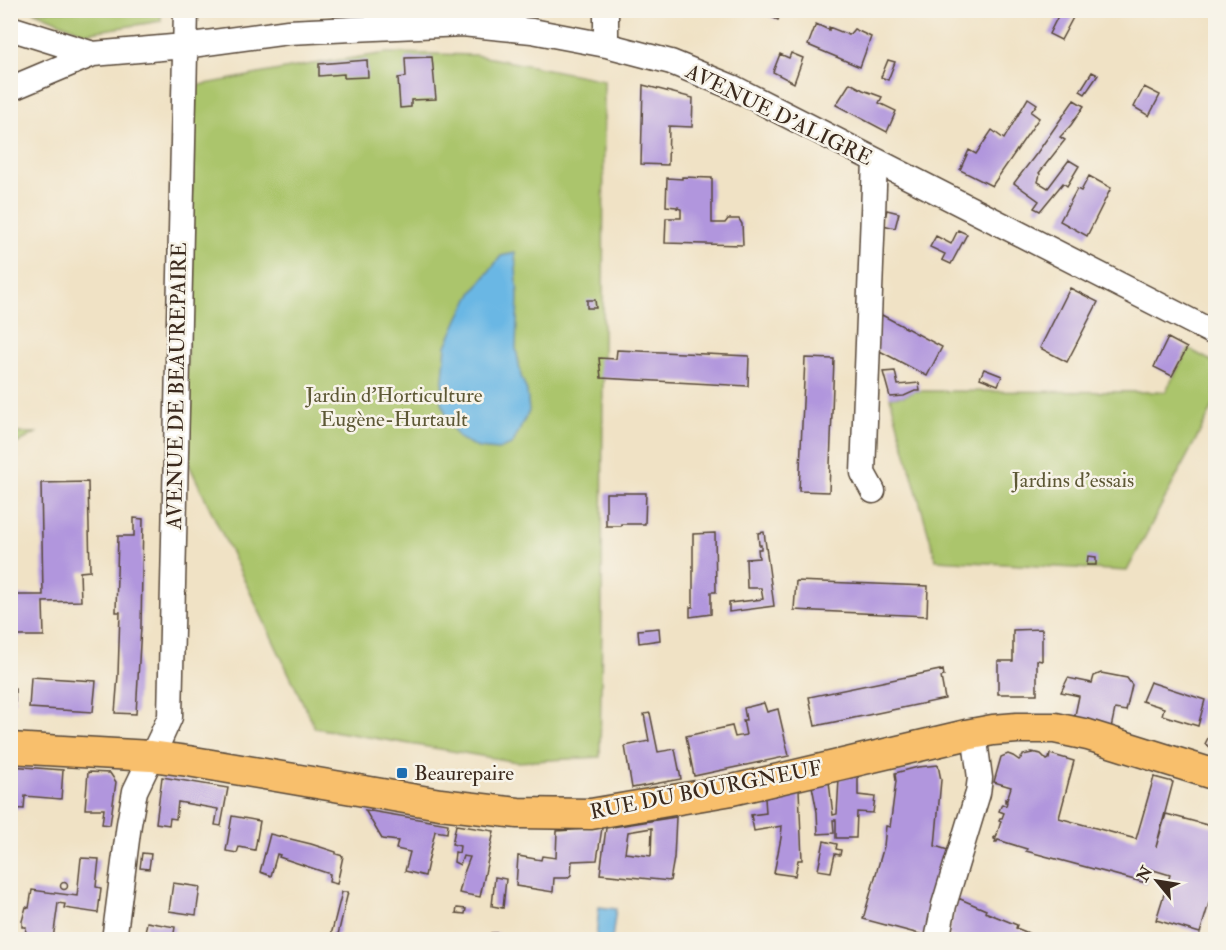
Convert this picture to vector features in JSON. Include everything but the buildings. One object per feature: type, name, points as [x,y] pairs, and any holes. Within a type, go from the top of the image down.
[{"type":"main road","name":"RUE DU BOURGNEUF","points":[[10,747],[151,756],[440,804],[503,812],[591,814],[732,790],[974,733],[1017,728],[1055,728],[1088,735],[1215,775]]},
{"type":"street","name":"AVENUE DE BEAUREPAIRE","points":[[114,939],[135,790],[170,717],[186,10]]},
{"type":"street","points":[[606,10],[606,45]]},
{"type":"street","name":"AVENUE D'ALIGRE","points":[[10,89],[93,54],[184,46],[288,32],[462,24],[532,31],[606,45],[671,62],[732,87],[1215,334]]},
{"type":"street","name":"AVENUE D'ALIGRE","points":[[10,28],[93,54]]},
{"type":"street","points":[[873,491],[863,474],[875,161]]},
{"type":"street","points":[[937,939],[978,793],[980,778],[974,733]]},
{"type":"green space","points":[[161,10],[161,21],[85,33],[33,11]]},
{"type":"green space","name":"Jardin d'Horticulture Eugène-Hurtault","points":[[387,53],[475,55],[604,80],[600,757],[517,762],[315,728],[184,454],[195,86],[306,65]]},
{"type":"green space","name":"Jardins d’essais","points":[[1189,349],[1215,363],[1215,403],[1127,571],[936,560],[890,397],[904,396],[915,391],[1165,392]]},
{"type":"green space","points":[[11,433],[36,433],[11,447]]},
{"type":"water","points":[[515,253],[518,297],[516,348],[521,376],[527,391],[529,411],[512,445],[498,450],[478,448],[459,438],[448,421],[441,399],[446,346],[473,292],[501,256]]},
{"type":"water","points":[[599,907],[616,909],[612,939],[596,939]]},
{"type":"place","name":"Beaurepaire","points":[[402,773]]}]
